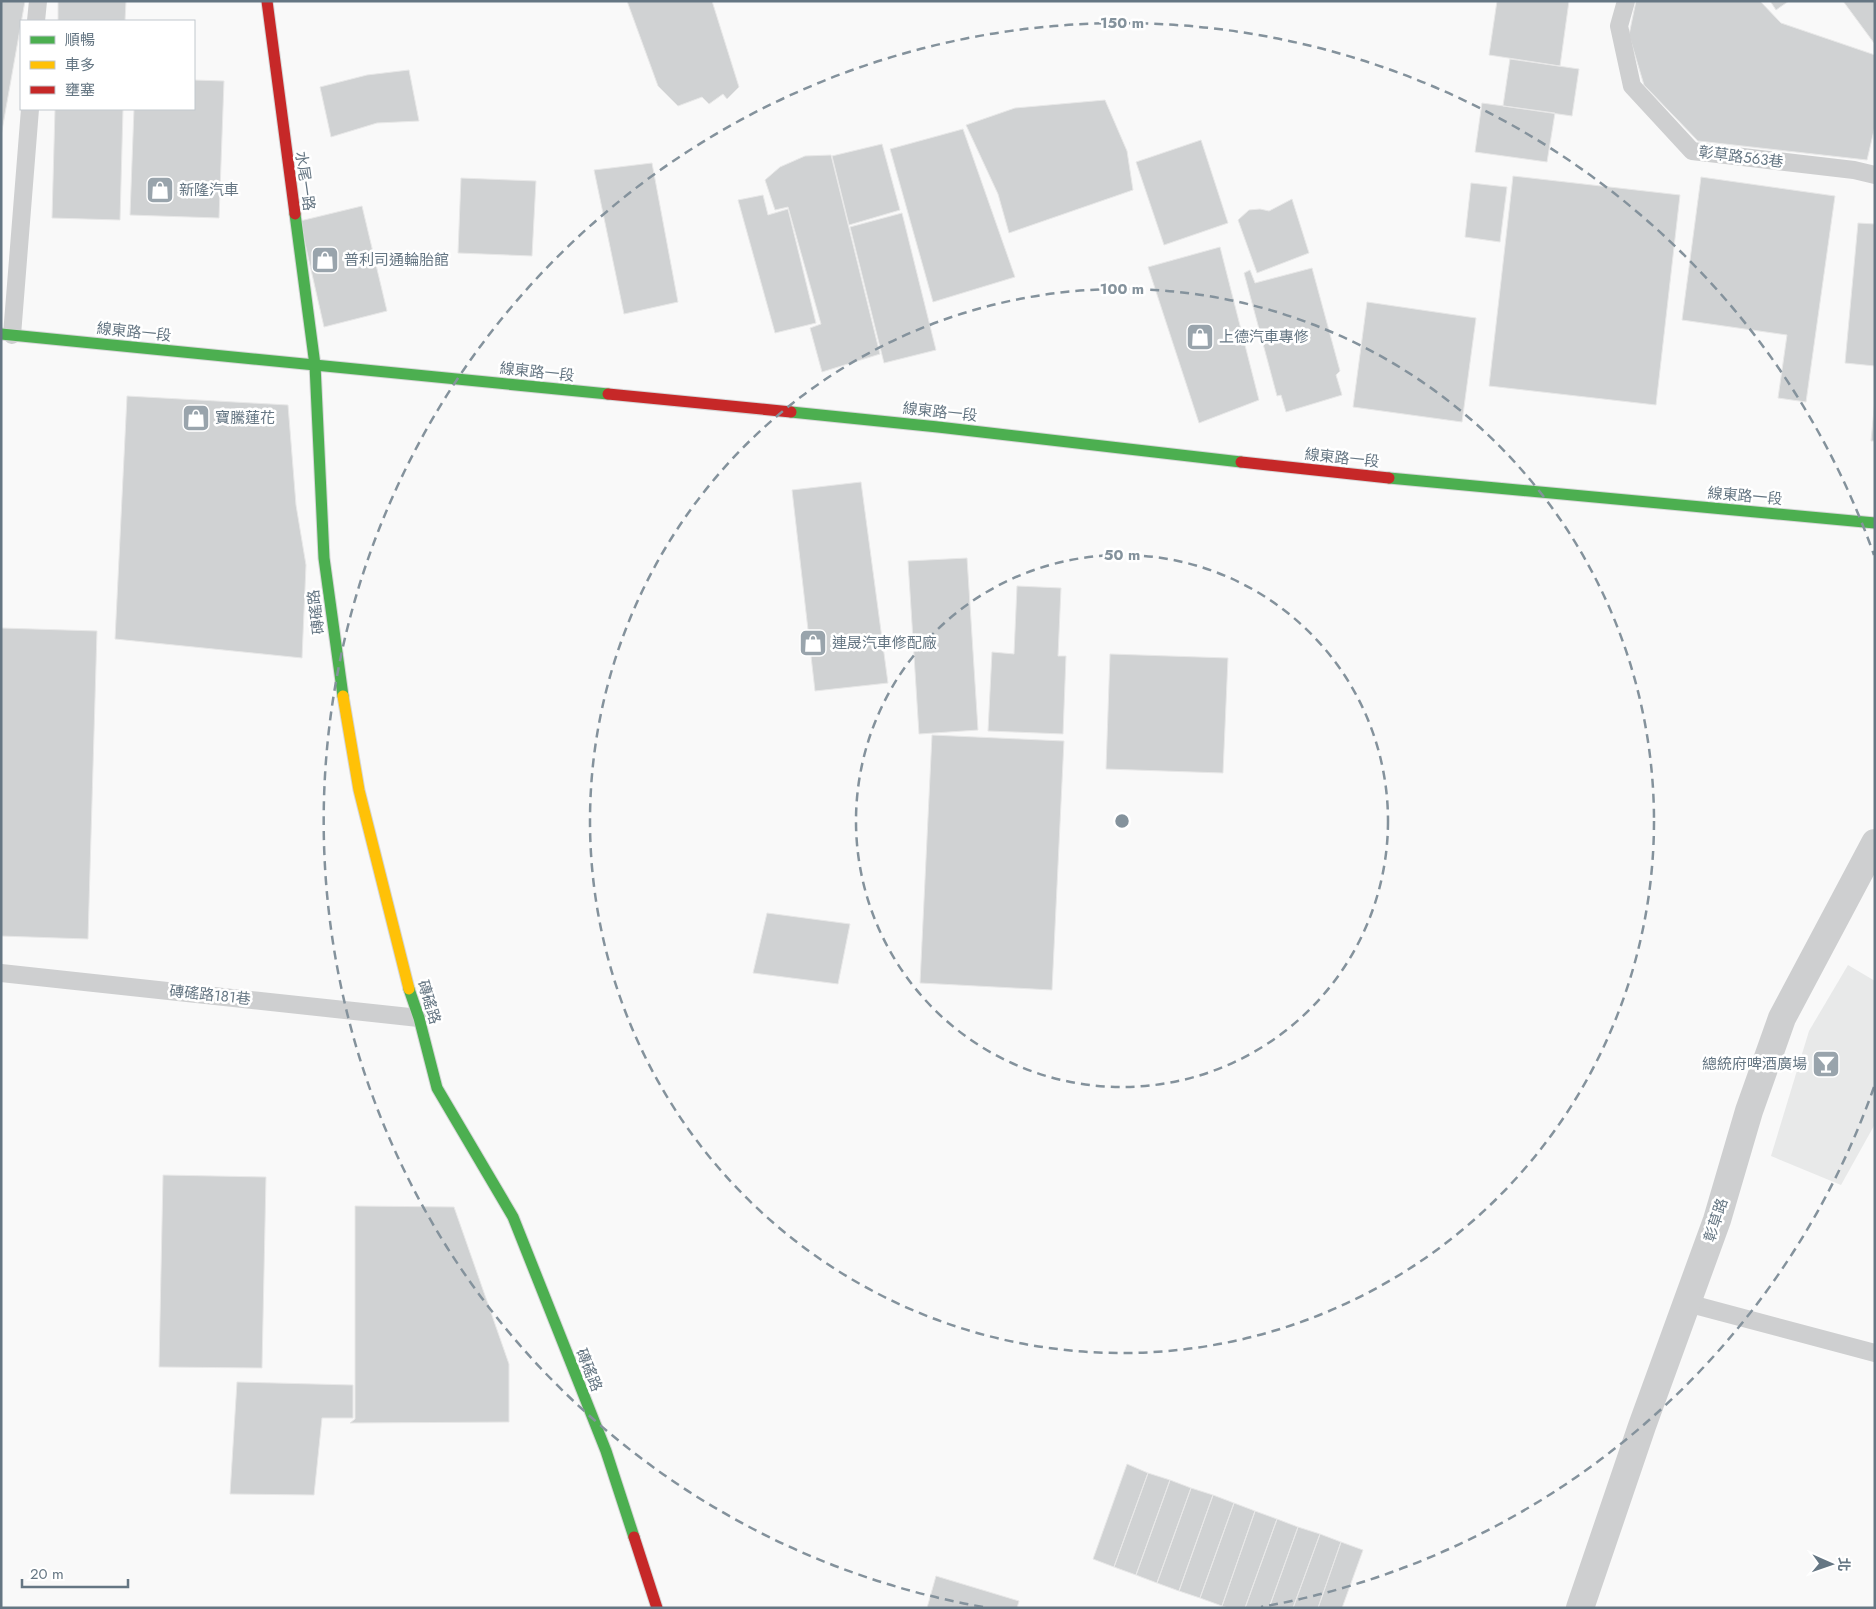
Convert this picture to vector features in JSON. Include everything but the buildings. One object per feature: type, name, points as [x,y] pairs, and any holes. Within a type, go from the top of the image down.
[{"type":"main road","name":"水尾一路","points":[[266,1],[315,365]]},
{"type":"main road","name":"線東路一段","points":[[6,335],[938,427],[1438,484],[1875,523]]},
{"type":"main road","name":"磚磘路","points":[[315,365],[324,558],[337,664],[359,790],[413,1003],[419,1018],[437,1088],[513,1217],[606,1452],[657,1608]]},
{"type":"street","name":"彰草路","points":[[1580,1608],[1642,1426],[1717,1220],[1749,1110],[1782,1018],[1875,844]]},
{"type":"lane","points":[[36,20],[38,1]]},
{"type":"lane","name":"彰草路563巷","points":[[1626,1],[1619,26],[1632,86],[1692,151],[1854,170],[1875,176]]},
{"type":"lane","points":[[6,335],[30,110]]},
{"type":"lane","name":"磚磘路181巷","points":[[1,973],[419,1018]]},
{"type":"lane","points":[[1687,1303],[1875,1353]]},
{"type":"shaded area","points":[[1848,965],[1875,981],[1875,1124],[1841,1185],[1771,1156],[1809,1031]]},
{"type":"traffic: fast","points":[[295,214],[315,365],[324,558],[343,696]]},
{"type":"traffic: fast","points":[[1,334],[608,394]]},
{"type":"traffic: fast","points":[[791,412],[1241,462]]},
{"type":"traffic: fast","points":[[1389,478],[1875,523]]},
{"type":"traffic: fast","points":[[409,989],[419,1018],[437,1088],[513,1217],[606,1451],[634,1537]]},
{"type":"traffic: slow","points":[[343,696],[359,790],[409,989]]},
{"type":"traffic: jam","points":[[267,1],[295,214]]},
{"type":"traffic: jam","points":[[608,394],[791,412]]},
{"type":"traffic: jam","points":[[1241,462],[1389,478]]},
{"type":"traffic: jam","points":[[634,1537],[657,1608]]},
{"type":"place","name":"新隆汽車","points":[[160,190]]},
{"type":"place","name":"普利司通輪胎館","points":[[325,260]]},
{"type":"place","name":"上德汽車專修","points":[[1200,337]]},
{"type":"place","name":"寶騰蓮花","points":[[196,418]]},
{"type":"place","name":"連晟汽車修配廠","points":[[813,643]]},
{"type":"place","name":"總統府啤酒廣場","points":[[1826,1064]]}]
